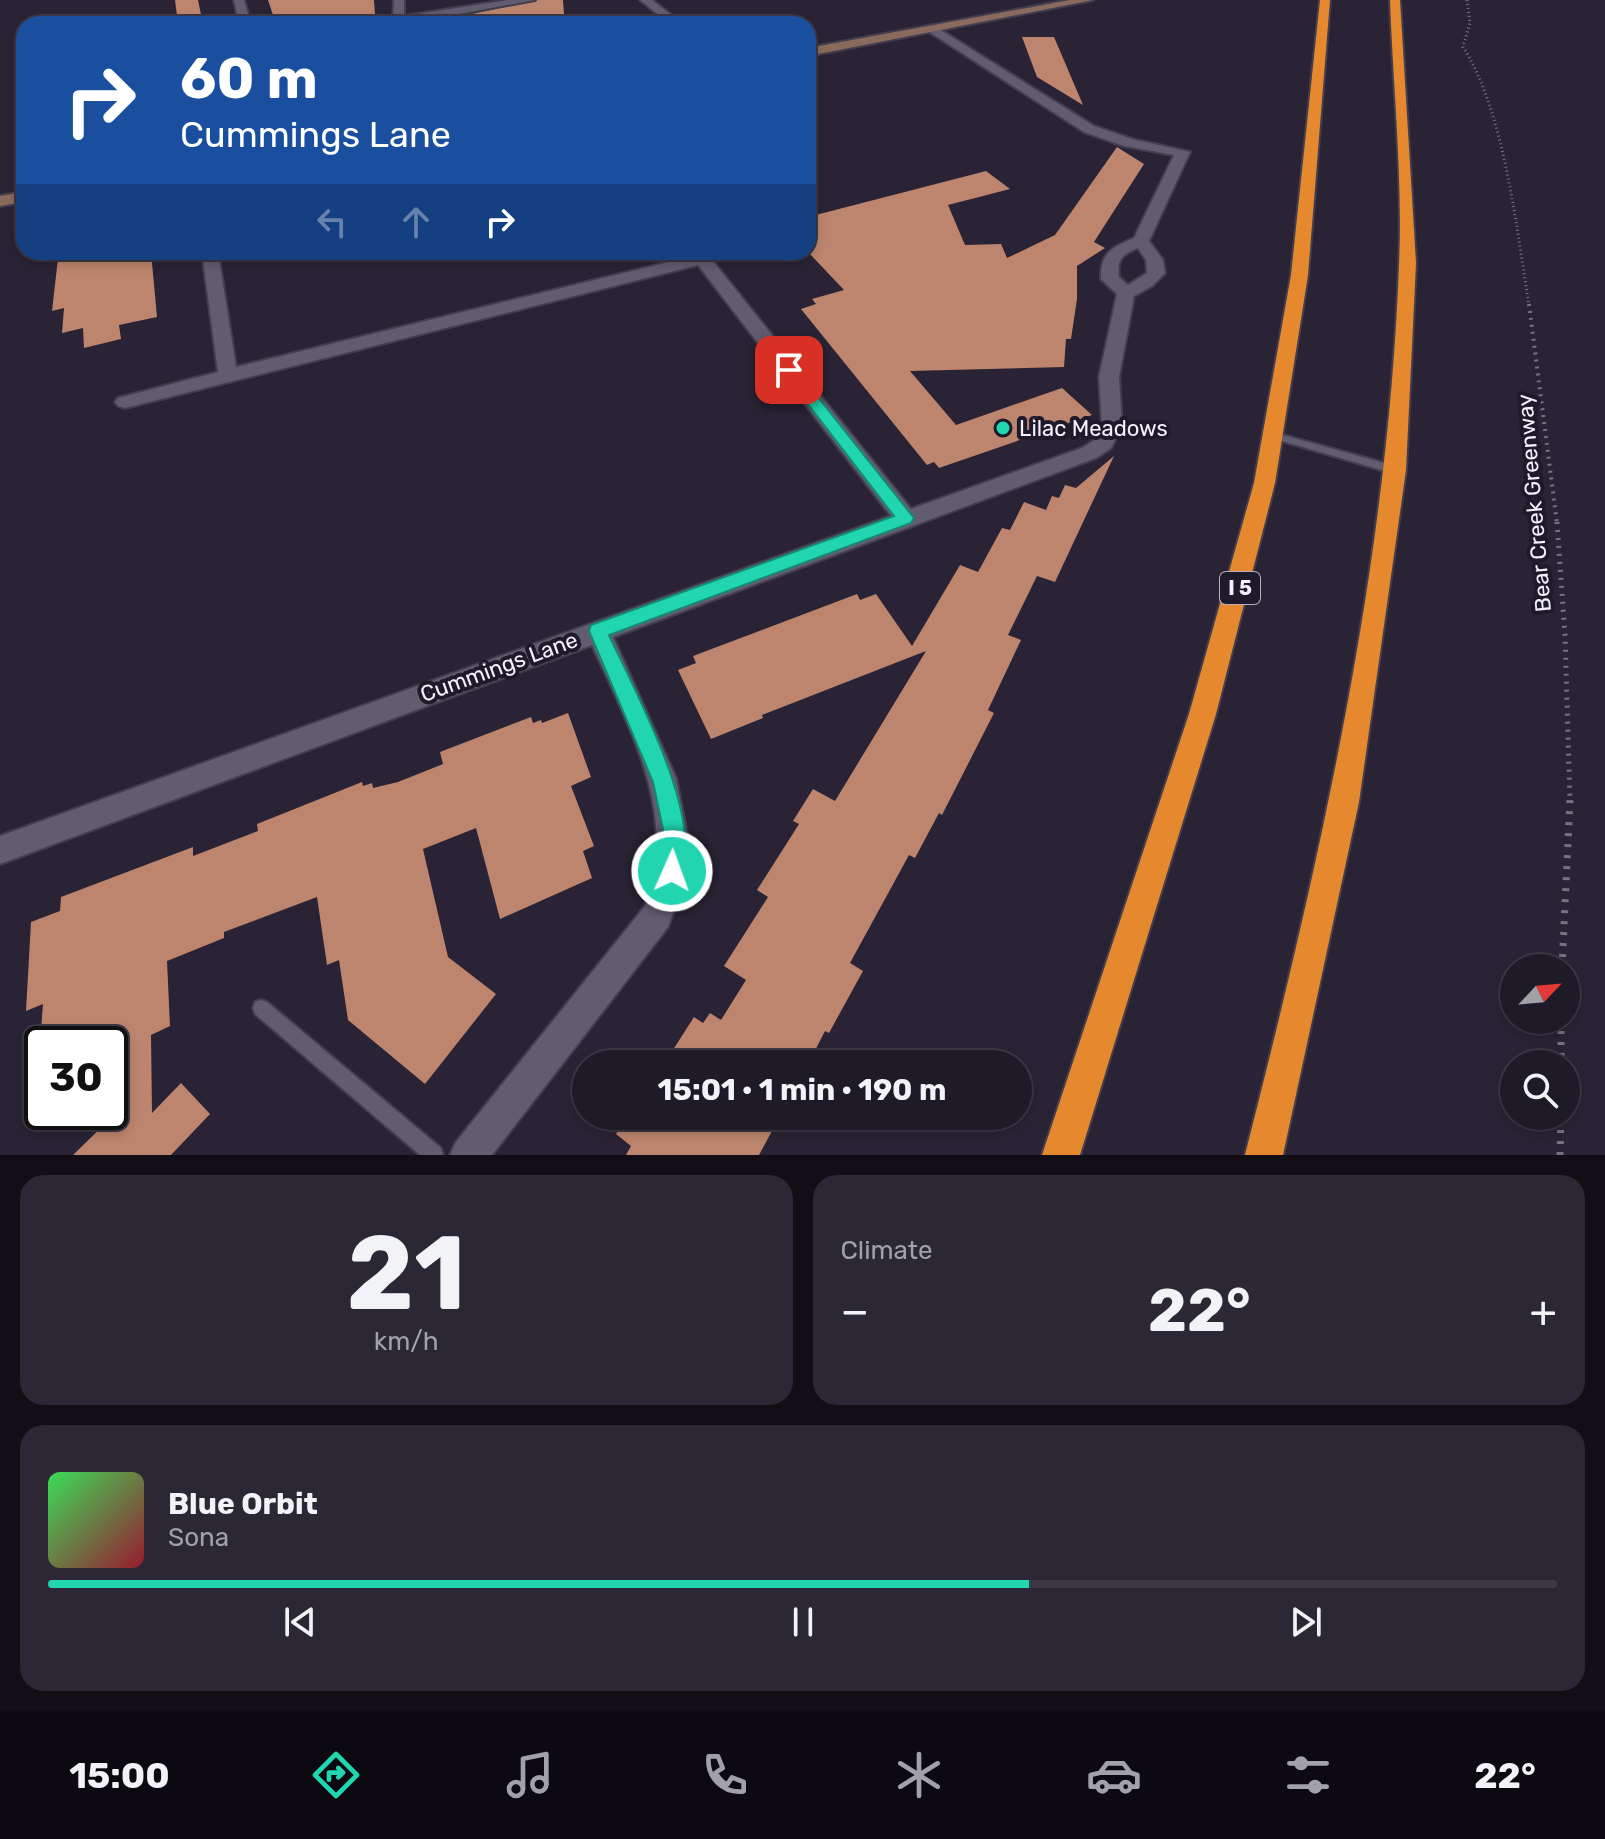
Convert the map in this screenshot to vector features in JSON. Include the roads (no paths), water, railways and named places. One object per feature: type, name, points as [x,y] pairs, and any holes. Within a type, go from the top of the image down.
[{"type":"highway","name":"I 5","points":[[1061,1155],[1090,1077],[1229,633],[1287,370],[1304,252],[1325,0]]},
{"type":"highway","points":[[1264,1155],[1304,991],[1344,802],[1395,470],[1408,263],[1395,0]]},
{"type":"main road","points":[[816,51],[1088,0]]},
{"type":"street","points":[[438,16],[530,0]]},
{"type":"street","points":[[645,0],[666,16]]},
{"type":"street","points":[[932,29],[1089,129],[1129,143],[1183,152],[1141,241],[1117,251],[1109,262],[1110,279],[1126,293],[1151,281],[1158,270],[1156,258],[1141,241]]},
{"type":"street","points":[[211,260],[228,375]]},
{"type":"street","points":[[125,402],[698,260]]},
{"type":"street","points":[[703,260],[905,518]]},
{"type":"street","name":"Cummings Lane","points":[[0,850],[1089,453],[1104,443],[1112,426],[1109,377],[1126,293]]},
{"type":"street","points":[[469,1155],[657,916],[672,871],[674,829],[664,782],[598,631]]},
{"type":"lane","points":[[1272,435],[1395,470]]},
{"type":"lane","points":[[261,1008],[434,1155]]},
{"type":"place","name":"Lilac Meadows","points":[[1003,428]]}]
